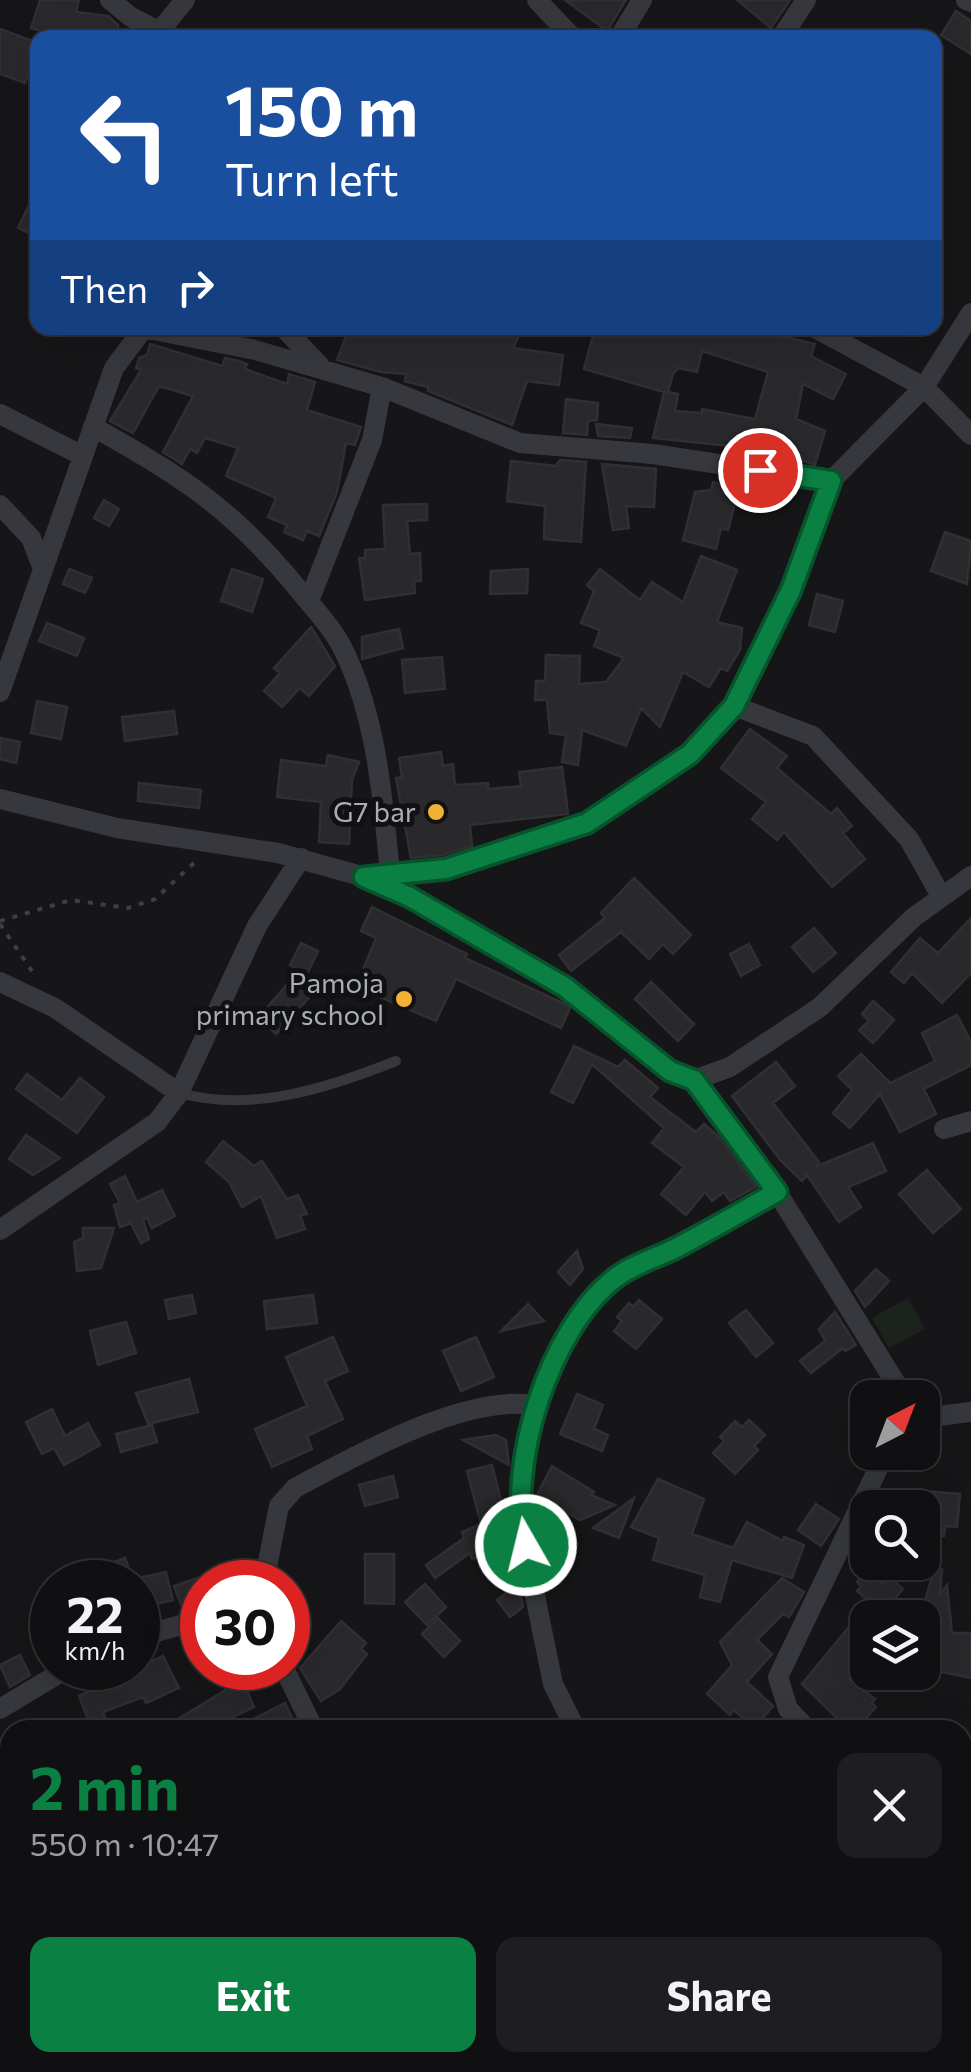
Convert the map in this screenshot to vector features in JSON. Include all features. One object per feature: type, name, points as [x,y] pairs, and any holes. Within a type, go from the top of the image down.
[{"type":"street","points":[[110,0],[153,30]]},
{"type":"street","points":[[165,30],[185,0]]},
{"type":"street","points":[[537,0],[565,30]]},
{"type":"street","points":[[623,30],[642,0]]},
{"type":"street","points":[[785,30],[806,0]]},
{"type":"street","points":[[364,877],[446,869],[587,823],[690,754],[734,706],[791,590],[831,481],[924,387],[971,313]]},
{"type":"street","points":[[0,692],[114,368],[138,335]]},
{"type":"street","points":[[174,335],[382,386],[520,443],[653,454],[831,481]]},
{"type":"street","points":[[290,335],[322,369]]},
{"type":"street","points":[[828,335],[924,387],[971,435]]},
{"type":"street","points":[[308,601],[372,440],[382,386]]},
{"type":"street","points":[[0,414],[84,456]]},
{"type":"street","points":[[93,427],[211,497],[268,550],[344,650],[376,756],[390,874]]},
{"type":"street","points":[[0,505],[30,538],[43,569]]},
{"type":"street","points":[[2,622],[23,626]]},
{"type":"street","points":[[734,706],[813,736],[896,823],[940,894]]},
{"type":"street","points":[[0,798],[212,845],[302,858],[364,877],[410,897],[565,987],[670,1071],[694,1080],[777,1192],[893,1380]]},
{"type":"street","points":[[0,1230],[157,1122],[179,1093],[258,926],[302,858]]},
{"type":"street","points":[[694,1080],[730,1066],[820,1007],[940,894],[967,885]]},
{"type":"street","points":[[0,982],[55,1008],[179,1093]]},
{"type":"street","points":[[944,1129],[971,1121]]},
{"type":"street","points":[[571,1720],[553,1684],[520,1522],[520,1489],[537,1406],[568,1335],[590,1303],[615,1277],[777,1192]]},
{"type":"street","points":[[269,1560],[280,1506],[295,1488],[448,1418],[512,1400],[537,1406]]},
{"type":"street","points":[[940,1416],[971,1412]]},
{"type":"street","points":[[798,1720],[788,1709],[778,1677],[877,1470]]},
{"type":"street","points":[[0,1709],[32,1690]]},
{"type":"street","points":[[295,1690],[309,1720]]},
{"type":"lane","points":[[179,1093],[227,1102],[306,1092],[396,1061]]},
{"type":"path","points":[[55,1008],[0,922],[71,900],[116,910],[138,906],[155,899],[212,845]]},
{"type":"shaded area","points":[[908,1298],[925,1329],[889,1348],[872,1318]]},
{"type":"building","points":[[40,0],[79,0],[76,12],[108,16],[118,25],[118,30],[31,28]]},
{"type":"building","points":[[565,0],[626,0],[606,30]]},
{"type":"building","points":[[737,0],[790,0],[771,28]]},
{"type":"building","points":[[956,11],[971,21],[971,54],[942,36]]},
{"type":"building","points":[[0,29],[30,40],[30,70],[25,83],[0,74]]},
{"type":"building","points":[[30,203],[30,233],[18,228]]},
{"type":"building","points":[[346,335],[520,335],[513,348],[563,355],[559,385],[527,381],[512,425],[428,391],[428,387],[405,381],[406,374],[381,372],[337,360]]},
{"type":"building","points":[[593,335],[776,335],[815,344],[811,356],[846,374],[833,399],[803,384],[796,419],[825,431],[815,465],[778,452],[777,459],[730,446],[653,438],[664,392],[584,369]],"holes":[[[702,351],[768,372],[755,419],[702,409],[702,413],[675,411],[678,394],[668,392],[673,374],[678,368],[697,372]]]},
{"type":"building","points":[[150,344],[222,366],[225,358],[239,361],[247,364],[245,369],[287,384],[289,374],[315,382],[307,410],[361,427],[355,445],[346,443],[337,492],[319,536],[307,531],[303,540],[284,532],[287,525],[268,517],[276,498],[226,476],[238,448],[205,438],[197,453],[190,449],[182,464],[163,452],[193,396],[159,386],[133,433],[110,421],[141,370],[136,368],[139,358],[147,355]]},
{"type":"building","points":[[566,399],[598,403],[597,420],[588,421],[587,435],[563,433]]},
{"type":"building","points":[[596,424],[632,428],[630,438],[598,436]]},
{"type":"building","points":[[560,460],[586,462],[581,542],[544,539],[545,506],[507,501],[511,461],[556,466]]},
{"type":"building","points":[[602,464],[656,469],[654,507],[626,506],[629,528],[613,530]]},
{"type":"building","points":[[713,482],[733,487],[732,494],[737,496],[728,530],[721,528],[716,549],[683,540],[695,492],[711,490]]},
{"type":"building","points":[[104,500],[119,509],[109,526],[94,518]]},
{"type":"building","points":[[427,504],[427,520],[407,521],[410,554],[420,553],[421,581],[414,581],[415,593],[365,600],[359,558],[365,558],[365,550],[385,549],[383,505]]},
{"type":"building","points":[[945,532],[971,541],[967,584],[931,571]]},
{"type":"building","points":[[701,556],[737,570],[717,622],[742,628],[740,650],[727,671],[721,668],[709,687],[683,672],[660,727],[641,708],[626,746],[582,730],[578,765],[562,762],[566,735],[550,733],[547,700],[535,700],[536,681],[545,681],[546,655],[580,656],[579,684],[606,682],[624,658],[594,646],[600,630],[581,623],[594,591],[587,585],[600,569],[640,600],[652,582],[683,602]]},
{"type":"building","points":[[69,569],[92,578],[85,593],[63,584]]},
{"type":"building","points":[[232,569],[263,579],[252,612],[221,601]]},
{"type":"building","points":[[528,569],[527,593],[490,594],[491,571]]},
{"type":"building","points":[[817,594],[843,601],[835,632],[809,625]]},
{"type":"building","points":[[47,623],[84,638],[77,656],[39,641]]},
{"type":"building","points":[[311,627],[335,666],[309,696],[300,688],[282,707],[264,691],[280,673],[274,668]]},
{"type":"building","points":[[399,629],[403,648],[362,659],[362,637]]},
{"type":"building","points":[[442,657],[445,689],[405,693],[402,660]]},
{"type":"building","points":[[37,701],[67,707],[61,739],[31,733]]},
{"type":"building","points":[[174,711],[177,734],[125,741],[122,717]]},
{"type":"building","points":[[750,729],[787,756],[777,768],[831,814],[837,808],[852,826],[843,833],[865,859],[832,887],[784,832],[777,840],[752,819],[766,802],[721,768]]},
{"type":"building","points":[[0,738],[20,742],[16,763],[0,759]]},
{"type":"building","points":[[441,752],[443,766],[453,764],[455,785],[488,783],[488,789],[521,786],[519,772],[562,767],[568,814],[470,825],[472,846],[443,855],[411,858],[396,778],[402,777],[399,758]]},
{"type":"building","points":[[328,755],[359,762],[352,780],[349,844],[319,842],[321,802],[277,797],[281,760],[326,766]]},
{"type":"building","points":[[139,783],[201,790],[199,808],[138,801]]},
{"type":"building","points":[[634,878],[691,935],[673,954],[663,944],[649,959],[621,932],[571,971],[559,955],[605,918],[601,913]]},
{"type":"building","points":[[372,907],[467,954],[465,958],[563,1003],[570,1008],[561,1028],[456,979],[436,1021],[356,987],[376,938],[361,931]]},
{"type":"building","points":[[971,918],[971,973],[942,1003],[912,973],[904,983],[891,972],[920,938],[938,953]]},
{"type":"building","points":[[814,928],[836,953],[813,972],[792,947]]},
{"type":"building","points":[[301,943],[318,951],[307,974],[290,965]]},
{"type":"building","points":[[749,944],[760,965],[741,976],[730,954]]},
{"type":"building","points":[[295,975],[314,992],[276,1034],[258,1018]]},
{"type":"building","points":[[651,982],[694,1024],[678,1041],[635,999]]},
{"type":"building","points":[[873,1001],[894,1020],[873,1043],[859,1030],[869,1021],[862,1014]]},
{"type":"building","points":[[957,1015],[971,1042],[971,1065],[924,1089],[936,1114],[900,1132],[880,1094],[850,1128],[833,1113],[852,1090],[838,1076],[861,1054],[890,1083],[935,1061],[922,1033]]},
{"type":"building","points":[[574,1046],[618,1067],[625,1060],[658,1088],[650,1097],[696,1132],[704,1124],[719,1137],[756,1187],[730,1201],[724,1192],[712,1201],[705,1192],[686,1215],[661,1194],[684,1167],[652,1143],[664,1128],[592,1064],[573,1103],[551,1092]]},
{"type":"building","points":[[776,1062],[795,1086],[773,1103],[819,1162],[815,1167],[873,1143],[886,1171],[848,1187],[861,1207],[839,1222],[807,1175],[802,1181],[781,1161],[732,1096]]},
{"type":"building","points":[[27,1074],[62,1100],[80,1078],[104,1097],[77,1133],[16,1089]]},
{"type":"building","points":[[26,1135],[60,1158],[33,1175],[9,1159]]},
{"type":"building","points":[[223,1141],[254,1166],[262,1161],[287,1199],[298,1195],[307,1214],[300,1215],[305,1229],[277,1238],[261,1196],[242,1207],[229,1182],[206,1162]]},
{"type":"building","points":[[927,1170],[961,1209],[933,1233],[899,1194]]},
{"type":"building","points":[[125,1176],[137,1202],[162,1190],[175,1216],[152,1228],[147,1218],[143,1220],[149,1239],[141,1243],[131,1223],[120,1227],[114,1205],[120,1203],[110,1184]]},
{"type":"building","points":[[83,1228],[114,1228],[101,1268],[77,1271],[74,1242],[83,1238]]},
{"type":"building","points":[[577,1251],[583,1269],[570,1285],[558,1272]]},
{"type":"building","points":[[876,1269],[889,1281],[865,1307],[855,1291]]},
{"type":"building","points":[[192,1295],[196,1313],[169,1319],[165,1300]]},
{"type":"building","points":[[313,1295],[317,1323],[267,1329],[264,1301]]},
{"type":"building","points":[[639,1300],[662,1319],[636,1349],[614,1331],[622,1321],[617,1317],[629,1303],[633,1307]]},
{"type":"building","points":[[528,1304],[544,1321],[501,1331]]},
{"type":"building","points":[[746,1310],[773,1343],[756,1357],[729,1323]]},
{"type":"building","points":[[835,1312],[856,1345],[845,1351],[843,1348],[811,1373],[800,1361],[825,1341],[819,1329]]},
{"type":"building","points":[[126,1322],[136,1353],[98,1365],[90,1331]]},
{"type":"building","points":[[333,1337],[348,1371],[325,1381],[343,1419],[307,1436],[312,1449],[272,1467],[255,1429],[307,1406],[286,1357]]},
{"type":"building","points":[[476,1337],[494,1377],[461,1391],[443,1351]]},
{"type":"building","points":[[189,1379],[198,1412],[148,1424],[136,1393]]},
{"type":"building","points":[[577,1394],[603,1405],[594,1429],[608,1435],[602,1451],[560,1434]]},
{"type":"building","points":[[52,1409],[65,1436],[88,1423],[100,1445],[64,1465],[54,1448],[42,1454],[26,1422]]},
{"type":"building","points":[[749,1420],[765,1435],[754,1446],[758,1450],[735,1474],[713,1453],[724,1441],[720,1437],[735,1421],[742,1427]]},
{"type":"building","points":[[152,1425],[157,1442],[121,1452],[116,1434]]},
{"type":"building","points":[[496,1435],[506,1440],[509,1465],[463,1440]]},
{"type":"building","points":[[492,1465],[504,1512],[496,1514],[508,1545],[472,1559],[470,1553],[435,1578],[426,1565],[464,1538],[462,1532],[481,1524],[467,1471]]},
{"type":"building","points":[[552,1466],[594,1492],[591,1495],[615,1505],[580,1520],[537,1495]]},
{"type":"building","points":[[393,1476],[398,1497],[365,1506],[359,1485]]},
{"type":"building","points":[[658,1479],[704,1499],[692,1534],[733,1548],[747,1522],[783,1541],[784,1537],[804,1545],[792,1578],[732,1560],[720,1602],[700,1597],[705,1575],[653,1560],[659,1538],[631,1527]]},
{"type":"building","points":[[940,1492],[960,1494],[957,1527],[945,1526],[944,1536],[940,1536]]},
{"type":"building","points":[[634,1498],[619,1538],[593,1528]]},
{"type":"building","points":[[816,1504],[839,1519],[821,1546],[798,1530]]},
{"type":"building","points":[[365,1554],[394,1554],[394,1604],[365,1603]]},
{"type":"building","points":[[942,1569],[940,1594],[947,1585],[952,1633],[971,1633],[971,1678],[940,1672],[940,1600],[925,1600],[931,1580],[940,1580]]},
{"type":"building","points":[[166,1572],[173,1600],[160,1603],[160,1573]]},
{"type":"building","points":[[782,1578],[804,1592],[789,1617],[783,1614],[757,1640],[772,1654],[747,1682],[773,1706],[761,1720],[745,1720],[734,1710],[730,1715],[707,1694],[732,1665],[720,1642]]},
{"type":"building","points":[[878,1580],[883,1584],[892,1580],[903,1589],[894,1600],[868,1600],[857,1591],[861,1586],[857,1582]]},
{"type":"building","points":[[425,1584],[446,1607],[427,1625],[405,1602]]},
{"type":"building","points":[[519,1584],[523,1607],[510,1617],[497,1600]]},
{"type":"building","points":[[438,1618],[460,1641],[444,1657],[422,1634]]},
{"type":"building","points":[[341,1621],[366,1643],[361,1649],[367,1654],[340,1689],[321,1701],[310,1684],[310,1657]]},
{"type":"building","points":[[850,1626],[850,1690],[863,1690],[875,1699],[872,1703],[876,1707],[864,1720],[839,1720],[802,1684]]},
{"type":"building","points":[[20,1655],[30,1675],[10,1687],[0,1665]]},
{"type":"building","points":[[163,1656],[179,1688],[146,1703],[143,1697],[103,1712],[106,1720],[88,1720],[79,1696],[92,1690],[160,1690]]},
{"type":"building","points":[[226,1690],[246,1690],[254,1707],[227,1720],[176,1720]]},
{"type":"building","points":[[285,1703],[293,1720],[252,1720]]},
{"type":"place","name":"G7 bar","points":[[436,812]]},
{"type":"place","name":"Pamoja primary school","points":[[404,999]]},
{"type":"route","points":[[526,1545],[520,1522],[520,1489],[537,1406],[568,1335],[590,1303],[615,1277],[777,1192],[694,1080],[670,1071],[599,1010],[565,987],[410,897],[364,877],[446,869],[587,823],[633,796],[690,754],[734,706],[761,643],[791,590],[831,481],[760,470]]}]
